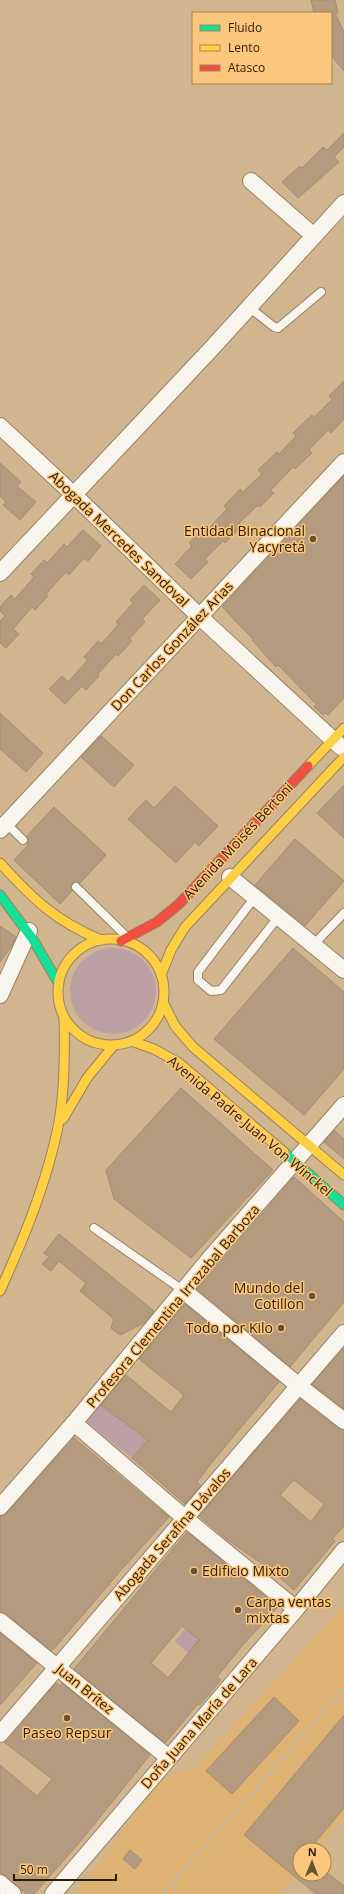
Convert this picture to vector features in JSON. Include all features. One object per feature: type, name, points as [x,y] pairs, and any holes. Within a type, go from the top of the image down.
[{"type":"main road","name":"Avenida Moisés Bertoni","points":[[125,939],[157,922],[179,904],[338,745],[344,728]]},
{"type":"main road","name":"Avenida Moisés Bertoni","points":[[161,975],[176,939],[230,877],[344,757]]},
{"type":"main road","points":[[0,863],[38,903],[51,913],[70,925],[101,940]]},
{"type":"main road","points":[[0,895],[29,931],[48,962],[59,984]]},
{"type":"main road","points":[[0,1291],[26,1234],[38,1199],[58,1127],[65,1066],[64,1018],[59,1001],[59,984],[66,964],[76,953],[88,945],[101,940],[125,939],[146,953],[155,963],[161,975],[164,993],[163,1002],[154,1022],[144,1034],[131,1041],[114,1045],[97,1043],[82,1036],[72,1028],[64,1018]]},
{"type":"main road","name":"Avenida Padre Juan Von Winckel","points":[[163,1002],[170,1019],[179,1033],[189,1043],[310,1144],[344,1175]]},
{"type":"main road","name":"Avenida Padre Juan Von Winckel","points":[[131,1041],[154,1049],[179,1063],[296,1162],[344,1205]]},
{"type":"main road","points":[[58,1127],[87,1078],[114,1045]]},
{"type":"street","points":[[251,181],[314,236]]},
{"type":"street","points":[[0,573],[249,307],[344,203]]},
{"type":"street","name":"Abogada Mercedes Sandoval","points":[[0,426],[73,494],[200,617],[338,745]]},
{"type":"street","name":"Don Carlos González Arias","points":[[3,827],[344,462]]},
{"type":"street","points":[[230,877],[344,970]]},
{"type":"street","points":[[0,995],[29,931]]},
{"type":"street","name":"Profesora Clementina Irrazabal Barboza","points":[[0,1507],[74,1423],[184,1291],[344,1105]]},
{"type":"street","points":[[184,1291],[299,1386],[344,1421]]},
{"type":"street","name":"Abogada Serafina Dávalos","points":[[0,1734],[344,1333]]},
{"type":"street","points":[[74,1423],[186,1519],[296,1609]]},
{"type":"street","name":"Doña Juana María de Lara","points":[[53,1894],[296,1609],[344,1550]]},
{"type":"street","name":"Juan Brítez","points":[[0,1621],[169,1758]]},
{"type":"street","points":[[0,1883],[13,1894]]},
{"type":"lane","points":[[249,307],[274,327],[278,328],[321,292]]},
{"type":"lane","points":[[3,827],[23,840]]},
{"type":"lane","points":[[76,887],[125,939]]},
{"type":"lane","points":[[255,897],[198,972],[198,980],[202,984],[211,991],[221,990],[279,916]]},
{"type":"lane","points":[[314,944],[344,913]]},
{"type":"lane","points":[[94,1228],[184,1291]]},
{"type":"shaded area","points":[[113,948],[129,951],[137,955],[149,967],[153,975],[156,991],[153,1007],[149,1015],[137,1027],[129,1031],[113,1034],[97,1031],[89,1027],[77,1015],[73,1007],[70,991],[73,975],[77,967],[89,955],[97,951]]},
{"type":"shaded area","points":[[97,1402],[148,1440],[132,1458],[83,1419]]},
{"type":"shaded area","points":[[344,1606],[344,1816],[323,1842],[292,1842],[292,1879],[279,1894],[75,1894],[163,1777],[196,1767]]},
{"type":"shaded area","points":[[185,1629],[228,1664],[217,1677],[175,1642]]},
{"type":"building","points":[[311,0],[335,0],[338,13],[335,13],[344,32],[344,71],[332,56],[332,12],[314,12]]},
{"type":"building","points":[[344,133],[344,147],[334,157],[339,162],[298,198],[282,182],[300,166],[302,168],[323,147],[327,150]]},
{"type":"building","points":[[344,381],[344,419],[331,433],[328,430],[309,450],[312,453],[295,469],[293,467],[271,490],[274,493],[260,507],[258,505],[239,523],[242,526],[225,543],[223,541],[205,559],[208,562],[191,579],[175,564],[192,546],[189,543],[206,525],[209,528],[227,509],[224,506],[240,489],[243,492],[262,474],[258,470],[277,452],[279,454],[296,436],[293,433],[312,415],[314,417],[332,399],[329,396]]},
{"type":"building","points":[[0,463],[21,482],[17,486],[36,502],[20,520],[3,505],[6,502],[0,496]]},
{"type":"building","name":"Entidad Binacional Yacyretá","points":[[344,476],[344,698],[328,715],[325,713],[323,715],[314,707],[316,704],[278,665],[276,667],[252,640],[253,639],[222,607]]},
{"type":"building","points":[[83,530],[101,546],[88,561],[84,558],[69,575],[66,572],[46,594],[48,596],[35,610],[32,607],[13,629],[19,634],[6,648],[0,643],[0,621],[5,616],[0,611],[0,607],[11,595],[15,599],[34,577],[31,574],[44,560],[47,563],[64,544],[67,547]]},
{"type":"building","points":[[144,585],[160,600],[142,619],[145,622],[129,639],[132,641],[118,656],[116,654],[86,690],[82,686],[65,704],[49,689],[62,676],[68,682],[88,660],[84,657],[98,641],[101,644],[119,624],[116,622],[133,603],[130,600]]},
{"type":"building","points":[[0,713],[43,753],[26,772],[0,749]]},
{"type":"building","points":[[101,736],[134,765],[114,787],[81,757]]},
{"type":"building","points":[[344,785],[344,838],[317,813]]},
{"type":"building","points":[[175,786],[218,826],[199,846],[195,842],[176,863],[128,819],[146,800],[154,808]]},
{"type":"building","points":[[54,807],[106,855],[80,883],[72,883],[72,891],[60,904],[14,860],[28,845],[27,836]]},
{"type":"building","points":[[295,839],[344,881],[305,926],[255,885]]},
{"type":"building","points":[[0,926],[16,937],[0,962]]},
{"type":"building","points":[[293,948],[344,992],[344,1069],[304,1115],[214,1039]]},
{"type":"building","points":[[181,1088],[273,1170],[191,1258],[114,1199],[106,1170]]},
{"type":"building","points":[[334,1130],[344,1139],[344,1159],[324,1142]]},
{"type":"building","points":[[294,1177],[344,1222],[344,1302],[290,1367],[197,1289]]},
{"type":"building","points":[[59,1234],[154,1311],[144,1323],[120,1335],[111,1328],[114,1319],[80,1291],[86,1283],[59,1261],[51,1271],[42,1264],[49,1257],[44,1253]]},
{"type":"building","points":[[185,1304],[279,1382],[197,1482],[201,1486],[185,1504],[132,1458],[148,1440],[101,1405],[126,1375],[171,1412],[184,1395],[139,1359]]},
{"type":"building","points":[[344,1348],[344,1409],[312,1384]]},
{"type":"building","points":[[300,1399],[338,1428],[344,1430],[344,1526],[332,1539],[335,1541],[294,1590],[271,1570],[225,1538],[199,1516]],"holes":[[[294,1480],[324,1504],[311,1522],[280,1495]]]},
{"type":"building","points":[[74,1438],[169,1517],[52,1651],[6,1614],[0,1612],[0,1516],[7,1513]]},
{"type":"building","points":[[187,1532],[278,1607],[242,1646],[217,1677],[221,1680],[200,1705],[198,1704],[165,1743],[74,1669]],"holes":[[[182,1626],[199,1640],[168,1678],[151,1663]]]},
{"type":"building","points":[[0,1633],[37,1663],[0,1705]]},
{"type":"building","points":[[56,1683],[60,1686],[62,1683],[150,1755],[79,1843],[34,1894],[27,1894],[0,1872],[0,1765],[37,1796],[52,1779],[4,1742]]},
{"type":"building","points":[[274,1697],[299,1721],[232,1794],[206,1771]]},
{"type":"building","points":[[344,1715],[344,1808],[316,1842],[292,1842],[292,1874],[244,1835]]},
{"type":"building","points":[[130,1850],[142,1860],[135,1869],[123,1859]]},
{"type":"building","points":[[332,1876],[344,1886],[344,1894],[316,1894],[301,1882],[332,1882]]},
{"type":"railway","points":[[163,1894],[344,1689]]},
{"type":"traffic: fast","points":[[0,895],[32,938],[59,984]]},
{"type":"traffic: fast","points":[[284,1152],[344,1205]]},
{"type":"traffic: slow","points":[[308,766],[344,728]]},
{"type":"traffic: slow","points":[[161,975],[171,950],[185,927],[344,757]]},
{"type":"traffic: slow","points":[[0,863],[23,888],[46,908],[70,925],[101,940]]},
{"type":"traffic: slow","points":[[111,939],[131,943],[148,955],[160,972],[164,992],[160,1012],[148,1029],[131,1041],[111,1045],[91,1041],[74,1029],[62,1012],[58,992],[62,972],[74,955],[91,943],[111,939]]},
{"type":"traffic: slow","points":[[163,1002],[175,1026],[193,1047],[344,1175]]},
{"type":"traffic: slow","points":[[0,1291],[34,1211],[53,1149],[58,1127],[63,1087],[64,1018]]},
{"type":"traffic: slow","points":[[131,1041],[154,1049],[179,1063],[284,1152]]},
{"type":"traffic: slow","points":[[63,1119],[87,1078],[114,1045]]},
{"type":"traffic: jam","points":[[121,941],[157,922],[179,904],[308,766]]},
{"type":"place","name":"Entidad Binacional Yacyretá","points":[[313,539]]},
{"type":"place","name":"Mundo del Cotillon","points":[[312,1296]]},
{"type":"place","name":"Todo por Kilo","points":[[281,1328]]},
{"type":"place","name":"Edificio Mixto","points":[[194,1571]]},
{"type":"place","name":"Carpa ventas mixtas","points":[[238,1610]]},
{"type":"place","name":"Paseo Repsur","points":[[67,1718]]}]
